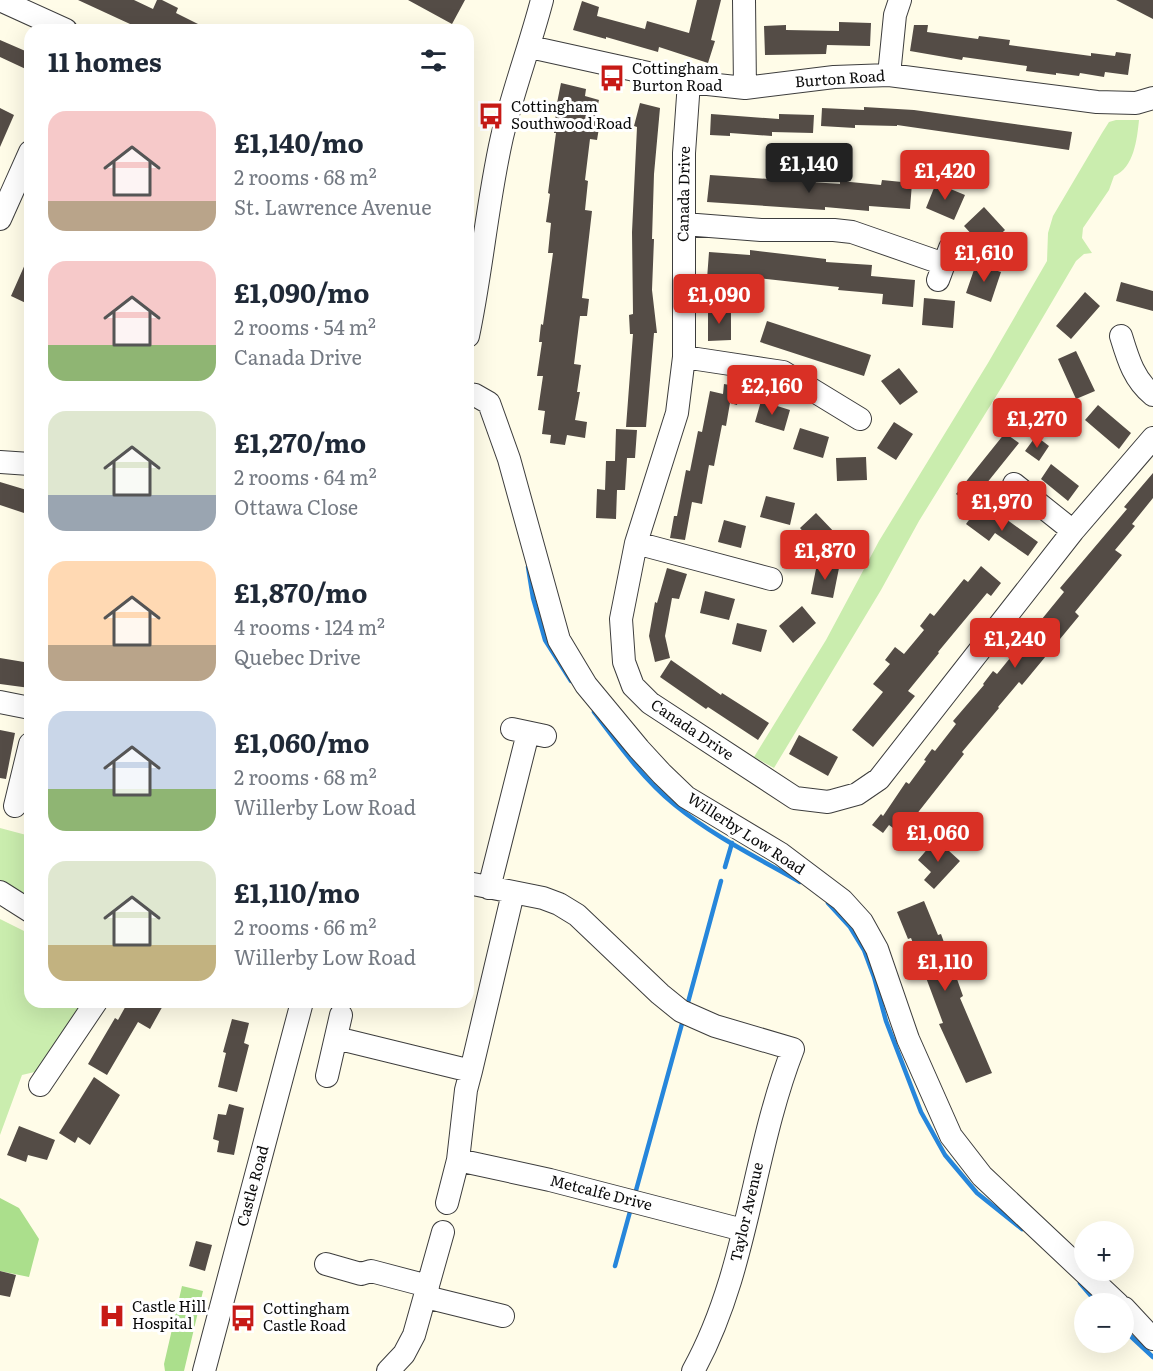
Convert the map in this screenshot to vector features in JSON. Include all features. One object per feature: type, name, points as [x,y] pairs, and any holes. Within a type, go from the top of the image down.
[{"type":"street","points":[[0,0],[53,24]]},
{"type":"street","points":[[474,307],[477,217],[530,47],[542,0]]},
{"type":"street","points":[[744,0],[745,88]]},
{"type":"street","points":[[889,75],[895,15],[900,0]]},
{"type":"street","name":"Burton Road","points":[[530,47],[689,82],[745,88],[834,77],[889,75],[1097,102],[1136,103],[1153,98]]},
{"type":"street","name":"Canada Drive","points":[[689,82],[684,153],[684,357],[677,413],[636,543],[621,619],[624,662],[633,686],[650,703],[795,798],[828,802],[857,795],[879,779],[1073,531],[1153,438]]},
{"type":"street","points":[[0,219],[24,165]]},
{"type":"street","points":[[684,224],[761,230],[852,232],[944,264]]},
{"type":"street","points":[[1119,332],[1130,365],[1144,388],[1153,395]]},
{"type":"street","points":[[684,357],[783,372],[861,420]]},
{"type":"street","name":"Willerby Low Road","points":[[474,395],[489,403],[508,459],[559,640],[586,684],[662,774],[686,796],[781,854],[842,900],[862,922],[877,949],[908,1039],[951,1136],[982,1176],[1106,1293]]},
{"type":"street","points":[[0,462],[24,464]]},
{"type":"street","points":[[1013,483],[1073,531]]},
{"type":"street","points":[[636,543],[771,580]]},
{"type":"street","points":[[0,702],[24,707]]},
{"type":"street","points":[[447,1203],[458,1160],[463,1113],[471,1071],[513,893],[478,886],[528,733]]},
{"type":"street","points":[[15,806],[24,769]]},
{"type":"street","points":[[0,892],[24,907]]},
{"type":"street","name":"Taylor Avenue","points":[[513,893],[543,898],[577,915],[681,1011],[715,1026],[793,1049],[781,1080],[731,1283],[693,1371]]},
{"type":"street","points":[[41,1087],[92,1008]]},
{"type":"street","name":"Castle Road","points":[[204,1371],[300,1008]]},
{"type":"street","points":[[327,1076],[341,1015]]},
{"type":"street","points":[[336,1038],[471,1071]]},
{"type":"street","name":"Metcalfe Drive","points":[[458,1160],[550,1180],[743,1230]]},
{"type":"street","points":[[388,1371],[409,1345],[443,1232]]},
{"type":"street","points":[[326,1264],[361,1274],[371,1271],[503,1316]]},
{"type":"street","points":[[1134,1319],[1153,1339]]},
{"type":"green space","points":[[1139,120],[1137,136],[1126,167],[1114,176],[1109,190],[1083,228],[1082,238],[1092,253],[1084,254],[1076,261],[919,521],[881,590],[774,768],[754,757],[826,640],[879,541],[988,363],[1047,261],[1048,233],[1053,216],[1109,122]]},
{"type":"green space","points":[[0,828],[24,834],[24,907],[0,892]]},
{"type":"green space","points":[[0,919],[24,931],[24,1008],[79,1008],[43,1070],[22,1075],[0,1135]]},
{"type":"green space","points":[[0,1198],[19,1208],[39,1239],[29,1277],[0,1271]]},
{"type":"green space","points":[[182,1286],[203,1291],[184,1371],[165,1371],[164,1364]]},
{"type":"building","points":[[78,0],[134,0],[153,9],[157,0],[162,0],[178,8],[176,13],[198,24],[130,24]]},
{"type":"building","points":[[408,0],[465,0],[452,24]]},
{"type":"building","points":[[697,0],[721,0],[711,40],[715,41],[708,63],[659,47],[658,52],[573,30],[582,1],[599,7],[597,16],[645,29],[647,21],[689,33]]},
{"type":"building","points":[[1116,0],[1153,0],[1153,19]]},
{"type":"building","points":[[839,22],[871,23],[870,46],[827,45],[826,54],[765,55],[764,26],[786,25],[786,30],[839,31]]},
{"type":"building","points":[[914,25],[928,25],[927,32],[978,39],[979,36],[1010,40],[1009,45],[1091,56],[1091,53],[1115,56],[1116,52],[1131,54],[1128,75],[1105,72],[1104,77],[1080,73],[1079,76],[1056,73],[1056,75],[1026,71],[1027,66],[963,57],[962,60],[910,51]]},
{"type":"building","points":[[0,40],[24,50],[24,68],[0,57]]},
{"type":"building","points":[[561,83],[586,89],[585,96],[599,100],[594,121],[600,122],[597,140],[590,139],[585,180],[588,181],[585,210],[592,211],[582,298],[589,299],[587,316],[580,316],[574,364],[581,365],[577,392],[580,392],[575,420],[587,422],[585,438],[567,435],[565,445],[550,443],[551,435],[542,434],[545,411],[538,410],[543,376],[537,376],[542,342],[539,342],[541,324],[543,325],[553,253],[548,253],[551,223],[546,222],[557,103]]},
{"type":"building","points":[[640,103],[660,108],[654,174],[652,239],[654,239],[652,290],[657,333],[654,333],[646,427],[626,427],[633,334],[630,334],[629,315],[633,314],[632,232],[637,127],[634,126]]},
{"type":"building","points":[[864,107],[914,110],[1072,132],[1069,150],[897,125],[855,125],[855,128],[821,126],[822,108],[864,110]]},
{"type":"building","points":[[0,108],[14,115],[0,147]]},
{"type":"building","points":[[711,114],[779,119],[779,114],[814,115],[813,133],[772,132],[772,136],[730,133],[730,136],[710,135]]},
{"type":"building","points":[[710,175],[840,184],[840,181],[881,185],[882,180],[912,183],[910,209],[869,206],[869,211],[825,207],[825,210],[707,202]]},
{"type":"building","points":[[936,183],[965,195],[954,220],[926,208]]},
{"type":"building","points":[[984,207],[1005,230],[985,249],[964,226]]},
{"type":"building","points":[[750,250],[826,259],[826,262],[872,265],[871,276],[915,280],[913,307],[882,304],[883,294],[838,290],[839,287],[738,276],[738,281],[707,279],[709,252],[750,255]]},
{"type":"building","points":[[976,264],[1001,272],[991,302],[966,293]]},
{"type":"building","points":[[24,267],[24,302],[11,296]]},
{"type":"building","points":[[1121,282],[1153,291],[1153,311],[1116,301]]},
{"type":"building","points":[[1085,292],[1100,306],[1071,339],[1056,326]]},
{"type":"building","points":[[924,298],[955,301],[953,328],[922,325]]},
{"type":"building","points":[[708,310],[731,310],[731,340],[708,341]]},
{"type":"building","points":[[767,321],[871,355],[864,376],[760,342]]},
{"type":"building","points":[[1076,351],[1095,391],[1076,399],[1058,359]]},
{"type":"building","points":[[899,368],[918,392],[900,405],[881,381]]},
{"type":"building","points":[[724,384],[741,387],[737,405],[730,403],[726,426],[722,425],[714,466],[709,465],[702,504],[692,502],[685,540],[670,538],[686,470],[690,471],[698,431],[702,432],[710,391],[723,394]]},
{"type":"building","points":[[761,401],[790,410],[784,431],[755,422]]},
{"type":"building","points":[[1098,405],[1131,433],[1119,449],[1085,420]]},
{"type":"building","points":[[894,422],[913,434],[896,460],[877,448]]},
{"type":"building","points":[[800,428],[829,437],[823,458],[793,449]]},
{"type":"building","points":[[616,429],[637,430],[635,458],[627,458],[625,490],[617,490],[616,519],[596,518],[597,489],[605,490],[606,461],[615,461]]},
{"type":"building","points":[[1005,433],[1019,443],[970,504],[956,494]]},
{"type":"building","points":[[1036,436],[1049,446],[1039,461],[1025,451]]},
{"type":"building","points":[[866,457],[867,480],[837,481],[836,458]]},
{"type":"building","points":[[1051,464],[1079,486],[1068,501],[1041,479]]},
{"type":"building","points":[[1153,473],[1153,498],[1132,524],[1135,526],[1115,550],[1122,555],[1075,612],[1079,616],[1022,685],[1019,682],[998,707],[901,834],[889,825],[883,833],[872,825],[881,814],[883,816],[906,782],[909,784],[932,749],[935,751],[956,724],[953,721],[993,671],[997,674],[1064,592],[1060,588],[1127,509],[1124,507]]},
{"type":"building","points":[[0,482],[24,489],[24,513],[0,505]]},
{"type":"building","points":[[766,496],[795,503],[790,525],[760,517]]},
{"type":"building","points":[[977,509],[992,519],[994,516],[1003,523],[1006,519],[1038,542],[1028,556],[995,533],[989,541],[966,524]]},
{"type":"building","points":[[816,513],[837,535],[820,551],[800,528]]},
{"type":"building","points":[[724,520],[746,526],[741,548],[718,542]]},
{"type":"building","points":[[817,564],[839,568],[833,598],[811,594]]},
{"type":"building","points":[[981,566],[1001,583],[991,596],[987,593],[938,652],[908,691],[915,696],[873,747],[852,730],[883,692],[873,684],[890,664],[885,660],[895,647],[904,654],[924,630],[920,626],[930,613],[934,616],[964,579],[968,582]]},
{"type":"building","points":[[667,568],[687,574],[679,599],[672,598],[665,636],[670,658],[655,662],[649,636],[655,602],[657,603]]},
{"type":"building","points":[[705,591],[735,599],[729,620],[700,613]]},
{"type":"building","points":[[802,606],[816,623],[793,643],[779,626]]},
{"type":"building","points":[[737,623],[767,630],[761,652],[732,644]]},
{"type":"building","points":[[0,658],[24,662],[24,687],[0,684]]},
{"type":"building","points":[[671,660],[721,695],[722,693],[769,723],[758,740],[708,707],[706,709],[660,677]]},
{"type":"building","points":[[0,730],[15,733],[6,779],[0,778]]},
{"type":"building","points":[[799,735],[838,757],[828,776],[789,754]]},
{"type":"building","points":[[936,839],[960,861],[934,889],[924,880],[931,872],[918,860]]},
{"type":"building","points":[[924,901],[938,935],[941,934],[963,996],[960,998],[992,1073],[966,1083],[939,1024],[943,1023],[911,938],[908,939],[897,912]]},
{"type":"building","points":[[125,1008],[162,1008],[150,1029],[138,1022],[107,1075],[88,1064],[115,1018],[118,1020]]},
{"type":"building","points":[[232,1019],[249,1023],[244,1043],[249,1045],[237,1092],[218,1087],[226,1053],[223,1052]]},
{"type":"building","points":[[94,1077],[120,1095],[90,1145],[78,1137],[75,1143],[59,1133]]},
{"type":"building","points":[[229,1104],[244,1108],[234,1155],[217,1152],[219,1141],[213,1139],[218,1114],[226,1115]]},
{"type":"building","points":[[19,1126],[55,1140],[47,1160],[28,1155],[26,1162],[7,1155]]},
{"type":"building","points":[[196,1241],[212,1245],[205,1271],[189,1266]]},
{"type":"building","points":[[0,1271],[16,1275],[10,1297],[0,1295]]},
{"type":"waterway","points":[[528,567],[533,598],[545,640],[571,681]]},
{"type":"waterway","points":[[594,712],[642,773],[675,805],[720,837],[800,882]]},
{"type":"waterway","points":[[725,867],[732,843]]},
{"type":"waterway","points":[[687,1006],[721,881]]},
{"type":"waterway","points":[[828,903],[850,927],[864,950],[886,1021],[921,1112],[945,1155],[977,1193],[1022,1229]]},
{"type":"waterway","points":[[635,1194],[683,1020]]},
{"type":"waterway","points":[[615,1266],[631,1208]]},
{"type":"waterway","points":[[1080,1283],[1089,1293]]},
{"type":"waterway","points":[[1134,1339],[1153,1357]]},
{"type":"place","name":"Cottingham Burton Road","points":[[612,78]]},
{"type":"place","name":"Cottingham Southwood Road","points":[[491,116]]},
{"type":"place","name":"Castle Hill Hospital","points":[[112,1316]]},
{"type":"place","name":"Cottingham Castle Road","points":[[243,1318]]}]
